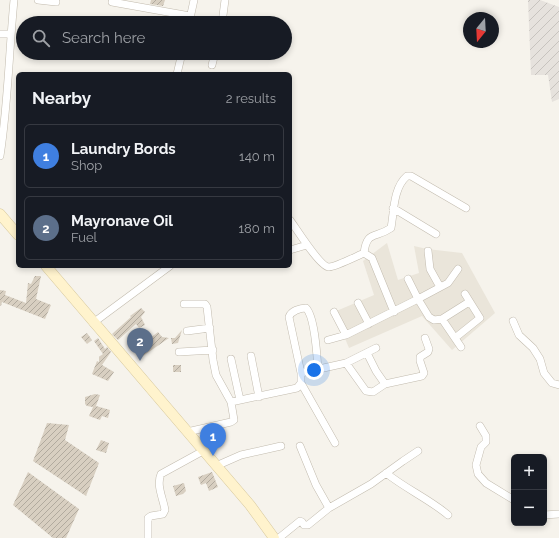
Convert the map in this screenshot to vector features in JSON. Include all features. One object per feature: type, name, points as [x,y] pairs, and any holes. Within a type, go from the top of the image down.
[{"type":"main road","points":[[0,214],[16,233]]},
{"type":"main road","points":[[48,268],[203,452],[250,505],[274,538]]},
{"type":"street","points":[[0,156],[6,122],[8,62],[14,0]]},
{"type":"street","points":[[38,0],[56,2]]},
{"type":"street","points":[[191,16],[194,0]]},
{"type":"street","points":[[223,16],[225,0]]},
{"type":"street","points":[[112,2],[173,16]]},
{"type":"street","points":[[0,34],[10,34]]},
{"type":"street","points":[[177,72],[180,60]]},
{"type":"street","points":[[212,64],[213,60]]},
{"type":"street","points":[[0,62],[8,62]]},
{"type":"street","points":[[364,253],[365,243],[368,238],[391,228],[394,215],[393,208],[397,193],[407,176],[410,176],[466,208]]},
{"type":"street","points":[[393,208],[436,234]]},
{"type":"street","points":[[292,223],[307,245],[324,265],[328,267],[364,253]]},
{"type":"street","points":[[292,249],[307,245]]},
{"type":"street","points":[[428,251],[430,269],[440,287]]},
{"type":"street","points":[[364,253],[372,258],[394,312]]},
{"type":"street","points":[[93,323],[167,268]]},
{"type":"street","points":[[328,340],[346,335],[370,324],[448,283],[458,269]]},
{"type":"street","points":[[408,279],[429,317],[434,320],[442,319],[469,302]]},
{"type":"street","points":[[455,338],[480,318],[465,294]]},
{"type":"street","points":[[358,303],[370,324]]},
{"type":"street","points":[[184,304],[205,304],[207,307],[216,375],[231,402],[234,420],[187,432]]},
{"type":"street","points":[[318,370],[312,319],[306,308],[303,308],[290,314],[289,317],[301,373],[299,386],[335,443]]},
{"type":"street","points":[[334,312],[346,335]]},
{"type":"street","points":[[442,319],[461,347]]},
{"type":"street","points":[[513,321],[520,335],[540,359],[544,373],[552,383],[559,385]]},
{"type":"street","points":[[186,330],[210,328]]},
{"type":"street","points":[[346,363],[366,391],[373,392],[385,384],[422,376],[424,373],[420,357],[428,352],[429,349],[425,338]]},
{"type":"street","points":[[301,373],[346,363],[376,348]]},
{"type":"street","points":[[179,352],[213,350]]},
{"type":"street","points":[[368,353],[376,371],[385,384]]},
{"type":"street","points":[[251,356],[259,397]]},
{"type":"street","points":[[231,359],[240,400]]},
{"type":"street","points":[[231,402],[259,397],[299,386]]},
{"type":"street","points":[[480,426],[486,436],[486,442],[481,447],[476,465],[478,474],[486,483],[511,498]]},
{"type":"street","points":[[216,466],[241,455],[280,446]]},
{"type":"street","points":[[300,446],[316,485],[329,508]]},
{"type":"street","points":[[279,538],[300,522],[306,525],[329,508],[371,484],[418,451]]},
{"type":"street","points":[[148,538],[148,518],[163,514],[165,510],[159,486],[161,474],[203,452]]},
{"type":"street","points":[[386,473],[448,515]]},
{"type":"street","points":[[547,515],[559,514]]},
{"type":"shaded area","points":[[528,0],[540,0],[559,7],[559,99],[552,102],[548,75],[531,75]]},
{"type":"shaded area","points":[[387,243],[398,280],[419,273],[414,246],[462,253],[495,313],[452,350],[422,316],[349,348],[334,312],[374,295],[363,261]]},
{"type":"building","points":[[151,0],[165,0],[163,6],[150,4]]},
{"type":"building","points":[[35,276],[41,276],[36,299],[51,305],[45,319],[2,302],[1,306],[0,305],[0,290],[6,291],[5,295],[26,303],[28,283],[31,284]]},
{"type":"building","points":[[141,308],[145,312],[141,317],[145,325],[139,328],[136,324],[118,340],[112,334],[131,317],[130,316]]},
{"type":"building","points":[[182,330],[178,343],[172,344],[171,338],[175,338]]},
{"type":"building","points":[[158,332],[162,337],[169,338],[140,358],[134,350]]},
{"type":"building","points":[[87,333],[92,340],[87,344],[81,337]]},
{"type":"building","points":[[98,338],[105,349],[107,347],[111,352],[102,365],[114,372],[108,381],[92,374],[97,361],[99,362],[99,357],[103,354],[94,341]]},
{"type":"building","points":[[173,365],[181,365],[181,372],[173,372]]},
{"type":"building","points":[[95,394],[100,395],[96,406],[110,410],[108,418],[102,416],[100,420],[89,416],[93,407],[85,404],[85,397]]},
{"type":"building","points":[[47,423],[69,425],[65,440],[99,463],[86,496],[33,461]]},
{"type":"building","points":[[101,440],[109,443],[106,453],[96,450]]},
{"type":"building","points":[[28,472],[79,509],[66,538],[53,538],[13,505]]},
{"type":"building","points":[[212,472],[218,487],[209,491],[206,483],[201,485],[198,477]]},
{"type":"building","points":[[184,483],[186,491],[183,494],[176,496],[173,486]]},
{"type":"place","name":"Mayronave Oil","points":[[140,361]]},
{"type":"place","name":"Laundry Bords","points":[[213,456]]}]
